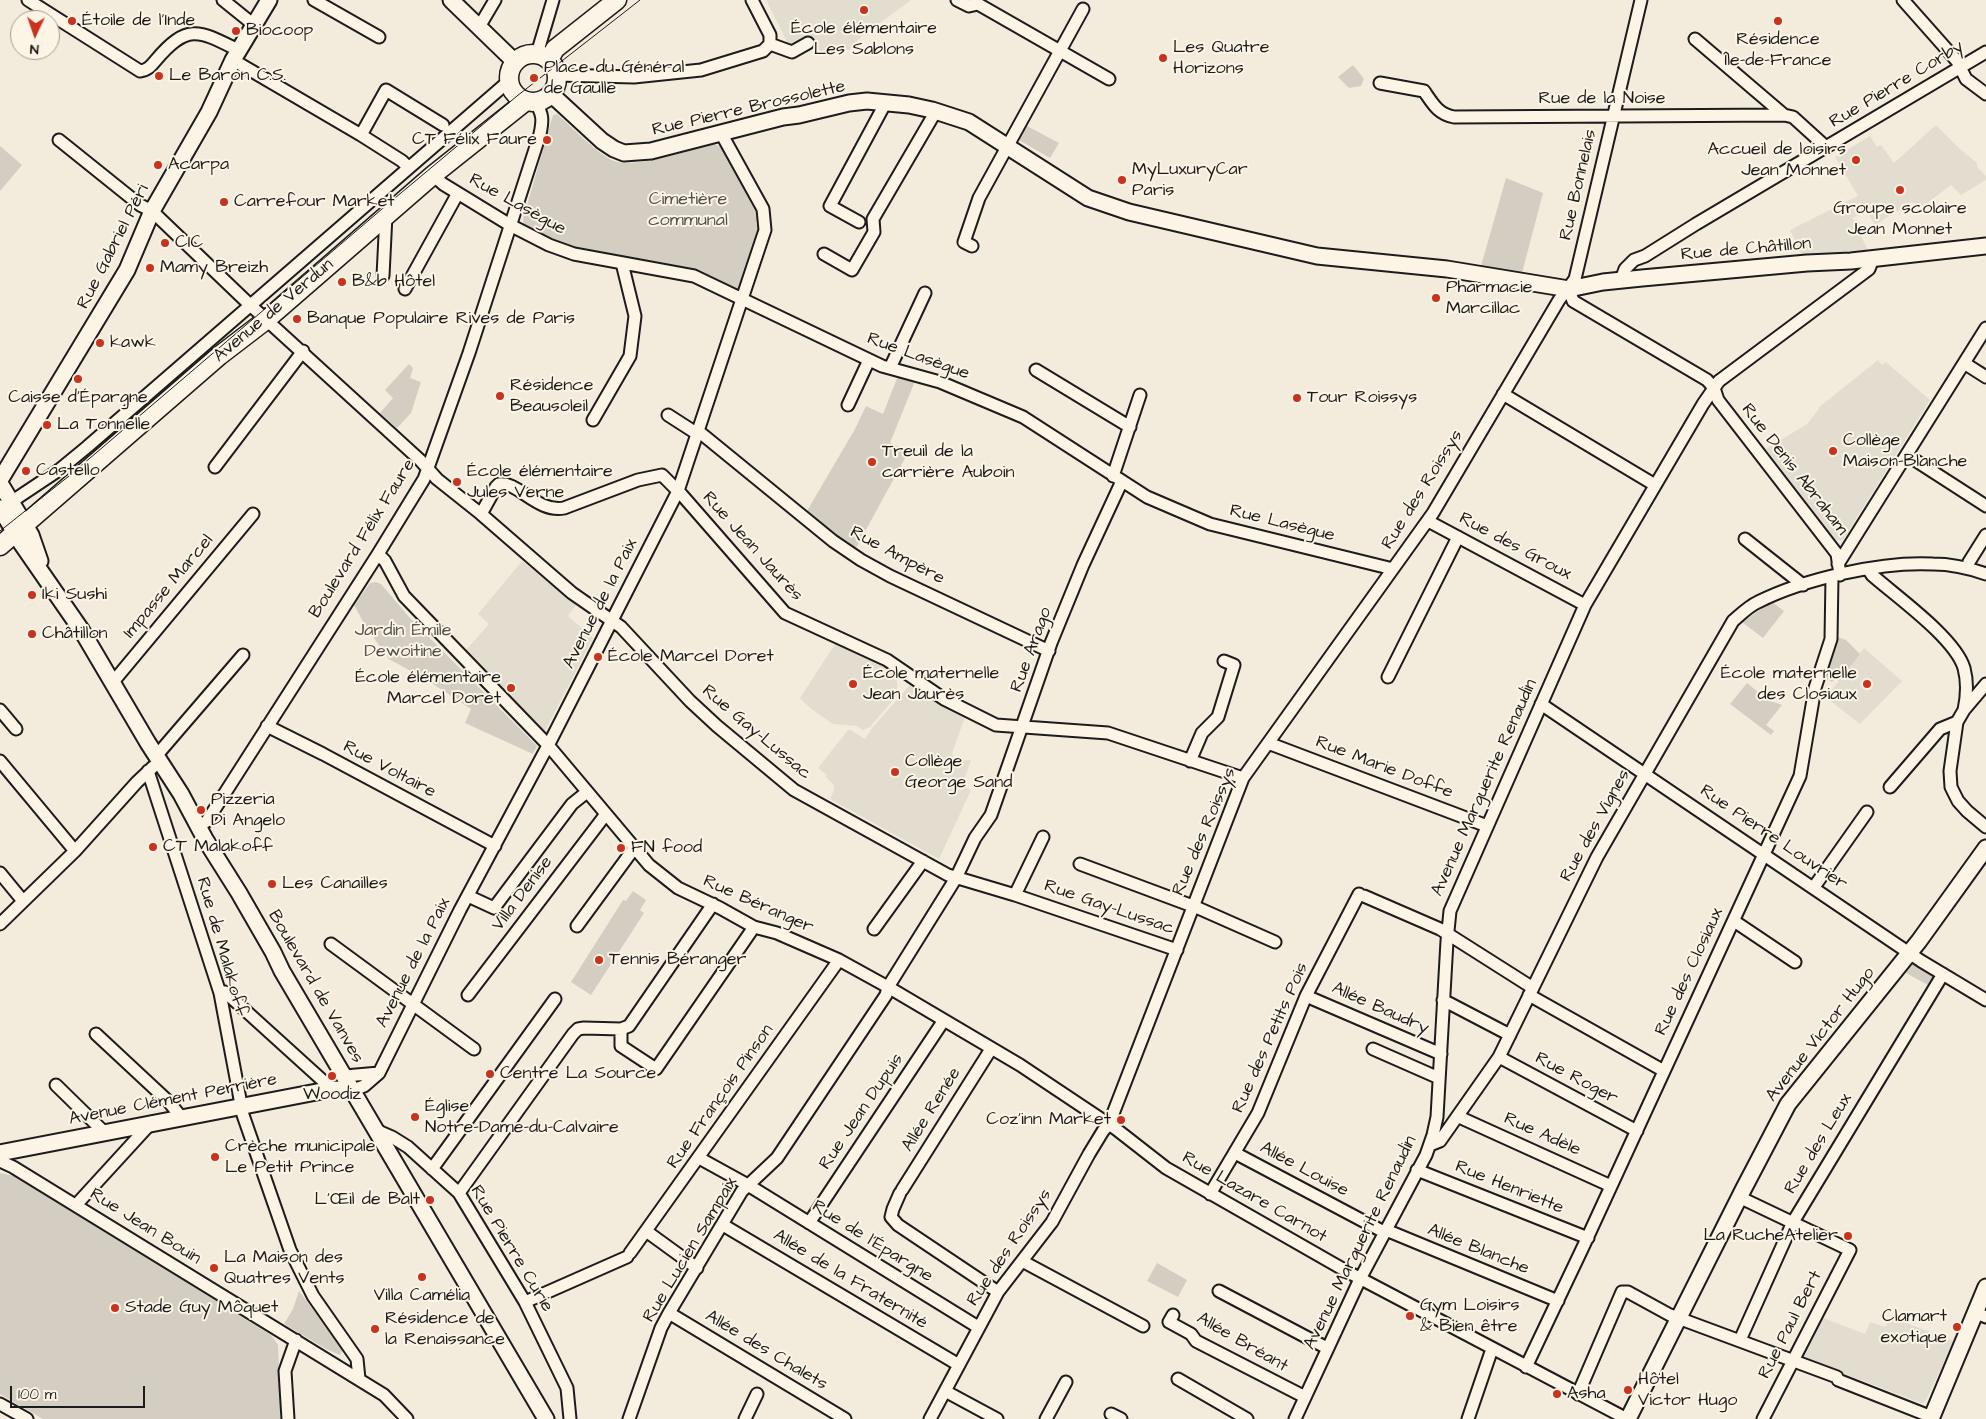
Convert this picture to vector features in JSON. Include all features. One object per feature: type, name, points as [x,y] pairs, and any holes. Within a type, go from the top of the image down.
[{"type":"main road","points":[[451,0],[515,62]]},
{"type":"main road","points":[[548,63],[555,49],[617,0]]},
{"type":"main road","name":"Rue Gabriel Péri","points":[[0,482],[127,270],[152,211],[209,112],[237,55],[267,1]]},
{"type":"main road","points":[[529,54],[548,63],[557,82],[537,99],[517,96],[511,88],[509,81],[511,68],[515,62],[529,54]]},
{"type":"main road","name":"Rue Pierre Brossolette","points":[[537,99],[614,149],[624,153],[651,151],[782,117],[799,115],[849,103],[886,102],[936,111],[969,122],[1088,198],[1129,212],[1317,256],[1446,269],[1569,289]]},
{"type":"main road","name":"Avenue de Verdun","points":[[0,546],[219,356],[266,320],[433,175],[537,99]]},
{"type":"main road","name":"Rue de Châtillon","points":[[1569,289],[1621,280],[1986,246]]},
{"type":"main road","name":"Boulevard de Vanves","points":[[0,482],[6,505],[46,578],[113,682],[181,794],[198,827],[273,952],[282,971],[546,1419]]},
{"type":"main road","name":"Avenue Victor Hugo","points":[[1627,1419],[1788,1104],[1910,953],[1986,848]]},
{"type":"main road","name":"Avenue Clément Perrière","points":[[0,1153],[152,1122],[332,1089],[353,1090]]},
{"type":"main road","points":[[1932,1418],[1981,1315],[1986,1287]]},
{"type":"street","points":[[29,0],[140,71],[148,68],[169,45],[188,34],[207,35],[402,161],[408,167]]},
{"type":"street","points":[[223,0],[254,25]]},
{"type":"street","points":[[314,0],[379,37]]},
{"type":"street","points":[[479,27],[495,0]]},
{"type":"street","points":[[553,0],[548,63],[634,77],[702,70],[763,51],[770,44],[770,35],[752,0]]},
{"type":"street","points":[[957,0],[969,6],[978,4],[1109,79]]},
{"type":"street","name":"Rue Bonnelais","points":[[1569,289],[1575,279],[1641,0]]},
{"type":"street","points":[[1903,0],[1957,61],[1966,79],[1986,94]]},
{"type":"street","points":[[972,246],[964,242],[979,198],[1083,9]]},
{"type":"street","points":[[1695,39],[1784,115],[1793,117],[1826,147]]},
{"type":"street","points":[[770,44],[792,52],[808,42]]},
{"type":"street","name":"Rue Pierre Corby","points":[[1621,280],[1625,269],[1634,260],[1645,256],[1986,52]]},
{"type":"street","name":"Avenue de Verdun","points":[[6,505],[59,470],[87,447],[249,304],[509,81]]},
{"type":"street","name":"Rue de la Noise","points":[[1380,83],[1424,91],[1439,111],[1454,117],[1784,115]]},
{"type":"street","points":[[361,135],[386,90],[443,125]]},
{"type":"street","name":"Boulevard Félix Faure","points":[[198,827],[207,821],[378,554],[428,470],[469,353],[543,120],[537,99]]},
{"type":"street","points":[[859,222],[830,206],[886,102]]},
{"type":"street","points":[[824,254],[852,270],[874,232],[873,219],[888,192],[894,186],[936,111]]},
{"type":"street","name":"Avenue de la Paix","points":[[353,1090],[364,1086],[379,1073],[468,896],[548,745],[678,491],[766,230],[765,216],[721,133]]},
{"type":"street","name":"Rue Gay-Lussac","points":[[59,140],[140,205],[152,211],[266,320],[303,351],[420,460],[437,479],[481,514],[572,593],[621,627],[690,701],[794,790],[956,878],[1015,895],[1177,950]]},
{"type":"street","name":"Rue Lasègue","points":[[433,175],[442,184],[510,225],[549,245],[574,254],[694,276],[869,360],[940,382],[1023,417],[1147,497],[1210,524],[1393,569]]},
{"type":"street","points":[[406,289],[458,193]]},
{"type":"street","points":[[383,276],[386,215]]},
{"type":"street","points":[[1642,278],[1645,256]]},
{"type":"street","name":"Avenue Marguerite Renaudin","points":[[1295,1419],[1360,1279],[1430,1145],[1437,1117],[1447,934],[1450,911],[1585,605],[1655,485],[1719,381],[1869,269],[1873,258]]},
{"type":"street","points":[[593,420],[630,356],[635,316],[622,263]]},
{"type":"street","points":[[1569,289],[1573,301],[1707,380],[1714,388]]},
{"type":"street","name":"Rue des Roissys","points":[[930,1419],[998,1292],[1052,1222],[1102,1131],[1109,1124],[1243,778],[1428,521],[1559,300],[1569,289]]},
{"type":"street","points":[[890,368],[926,293]]},
{"type":"street","points":[[1837,572],[1907,454],[1986,328]]},
{"type":"street","points":[[215,467],[303,351]]},
{"type":"street","points":[[848,405],[869,360]]},
{"type":"street","points":[[1964,363],[1986,377]]},
{"type":"street","points":[[1036,370],[1130,427]]},
{"type":"street","name":"Rue Denis Abraham","points":[[1714,388],[1718,400],[1837,554],[1837,572]]},
{"type":"street","points":[[1503,394],[1655,485]]},
{"type":"street","name":"Rue Arago","points":[[888,987],[956,878],[975,838],[991,815],[1049,651],[1117,478],[1140,395]]},
{"type":"street","name":"Rue Ampère","points":[[668,415],[697,432],[833,541],[861,560],[890,576],[1049,651]]},
{"type":"street","points":[[1907,454],[1986,506]]},
{"type":"street","name":"Rue Jean Jaurès","points":[[481,514],[496,487],[503,483],[547,508],[555,510],[638,480],[662,475],[785,613],[886,660],[944,699],[993,724],[1108,733],[1243,778]]},
{"type":"street","name":"Impasse Marcel","points":[[113,682],[253,514]]},
{"type":"street","name":"Rue des Groux","points":[[1428,521],[1585,605]]},
{"type":"street","points":[[1967,568],[1986,535]]},
{"type":"street","points":[[1388,676],[1458,537]]},
{"type":"street","points":[[1745,539],[1803,585]]},
{"type":"street","name":"Rue Béranger","points":[[378,554],[385,560],[404,596],[548,745],[649,864],[678,888],[754,926],[777,933],[839,960],[1020,1065],[1109,1124]]},
{"type":"street","name":"Rue des Vignes","points":[[1430,1145],[1440,1141],[1499,1057],[1597,857],[1733,621],[1757,602],[1837,572],[1881,566],[1932,564],[1967,568],[1986,574]]},
{"type":"street","points":[[1868,569],[1872,576],[1953,648],[1964,669],[1967,684],[1964,710]]},
{"type":"street","name":"Rue des Closiaux","points":[[1526,1367],[1588,1238],[1800,776],[1815,688],[1831,638],[1837,572]]},
{"type":"street","points":[[0,924],[74,851],[159,759],[243,655]]},
{"type":"street","points":[[1190,761],[1202,733],[1218,717],[1234,664],[1224,662]]},
{"type":"street","points":[[1986,684],[1964,710],[1957,722],[1950,771],[1952,787],[1962,806],[1986,827]]},
{"type":"street","name":"Rue Pierre Louvrier","points":[[1541,704],[1910,953],[1986,1000]]},
{"type":"street","points":[[0,710],[16,729]]},
{"type":"street","points":[[1890,787],[1940,729],[1957,722]]},
{"type":"street","name":"Rue Voltaire","points":[[267,726],[495,846]]},
{"type":"street","name":"Rue Marie Doffe","points":[[1268,743],[1487,826]]},
{"type":"street","points":[[0,761],[74,851]]},
{"type":"street","name":"Rue de Malakoff","points":[[146,773],[220,993],[241,1106],[290,1250],[313,1296],[357,1359],[359,1379]]},
{"type":"street","points":[[468,896],[494,908],[572,804],[587,792]]},
{"type":"street","points":[[1814,887],[1867,812]]},
{"type":"street","name":"Villa Denise","points":[[468,995],[606,814]]},
{"type":"street","points":[[1015,895],[1043,837]]},
{"type":"street","points":[[577,926],[635,847]]},
{"type":"street","points":[[874,929],[923,861]]},
{"type":"street","points":[[1080,864],[1193,906],[1275,942]]},
{"type":"street","points":[[0,873],[23,901]]},
{"type":"street","name":"Rue des Petits Pois","points":[[1210,1194],[1258,1113],[1306,996],[1362,895],[1440,928],[1447,934]]},
{"type":"street","points":[[458,1194],[573,1034],[578,1029],[584,1028],[621,1029],[629,1026],[713,904]]},
{"type":"street","points":[[1734,921],[1795,962]]},
{"type":"street","points":[[621,1029],[621,1046],[656,1069],[754,926]]},
{"type":"street","points":[[1447,934],[1531,991],[1664,1071]]},
{"type":"street","points":[[331,944],[474,1048]]},
{"type":"street","name":"Rue François Pinson","points":[[525,1302],[628,1255],[839,960]]},
{"type":"street","name":"Rue des Leux","points":[[1740,1340],[1793,1222],[1943,974]]},
{"type":"street","name":"Rue Lucien Sampaix","points":[[629,1419],[661,1328],[742,1191],[777,1158],[886,995],[888,987]]},
{"type":"street","points":[[220,993],[225,992],[332,1089]]},
{"type":"street","name":"Allée Baudry","points":[[1306,996],[1440,1054]]},
{"type":"street","points":[[432,1169],[555,999]]},
{"type":"street","points":[[1443,1000],[1510,1035]]},
{"type":"street","name":"Rue Jean Dupuis","points":[[809,1223],[944,1020]]},
{"type":"street","points":[[96,1034],[169,1102],[181,1117]]},
{"type":"street","name":"Allée Renée","points":[[991,1049],[901,1192],[891,1217],[898,1225],[998,1292]]},
{"type":"street","points":[[1373,1049],[1439,1078]]},
{"type":"street","name":"Rue Roger","points":[[1499,1057],[1637,1132]]},
{"type":"street","points":[[345,1076],[379,1073]]},
{"type":"street","points":[[56,1085],[104,1132]]},
{"type":"street","name":"Rue Adèle","points":[[1458,1117],[1612,1186]]},
{"type":"street","points":[[76,1206],[152,1122]]},
{"type":"street","name":"Rue Lazare Carnot","points":[[1109,1124],[1166,1168],[1210,1194],[1360,1279],[1627,1419]]},
{"type":"street","name":"Rue Pierre Curie","points":[[376,1130],[408,1147],[458,1194],[525,1302],[567,1388],[570,1419]]},
{"type":"street","name":"Allée Louise","points":[[1235,1153],[1385,1231]]},
{"type":"street","name":"Rue de l'Épargne","points":[[699,1158],[748,1185],[978,1327]]},
{"type":"street","name":"Rue Jean Bouin","points":[[0,1161],[13,1167],[359,1379],[384,1395],[407,1419]]},
{"type":"street","name":"Rue Henriette","points":[[1417,1170],[1588,1238]]},
{"type":"street","name":"Rue Paul Bert","points":[[1739,1197],[1850,1250],[1763,1419]]},
{"type":"street","name":"Allée de la Fraternité","points":[[723,1225],[958,1365]]},
{"type":"street","points":[[646,1231],[697,1268]]},
{"type":"street","name":"Allée Blanche","points":[[1385,1231],[1558,1301]]},
{"type":"street","points":[[1022,1261],[1143,1326]]},
{"type":"street","points":[[1219,1291],[1327,1348]]},
{"type":"street","points":[[1578,1394],[1622,1292],[1628,1292],[1670,1314],[1793,1360],[1932,1418]]},
{"type":"street","name":"Allée des Chalets","points":[[669,1313],[845,1419]]},
{"type":"street","name":"Allée Bréant","points":[[1173,1315],[1169,1322],[1191,1334],[1196,1341],[1305,1398]]},
{"type":"street","points":[[288,1419],[285,1371],[296,1340]]},
{"type":"street","points":[[1468,1419],[1492,1349]]},
{"type":"street","points":[[1178,1379],[1247,1419]]},
{"type":"street","points":[[1046,1419],[1066,1382]]},
{"type":"street","points":[[945,1391],[997,1419]]},
{"type":"street","points":[[746,1419],[757,1394]]},
{"type":"street","points":[[0,1404],[27,1419]]},
{"type":"shaded area","points":[[766,0],[911,0],[861,37],[849,50],[839,45],[826,55],[823,55],[808,37],[790,48]]},
{"type":"shaded area","name":"Groupe scolaire Jean Monnet","points":[[1936,125],[1977,163],[1977,167],[1986,176],[1986,180],[1961,195],[1951,185],[1922,207],[1912,202],[1875,225],[1866,210],[1853,218],[1868,251],[1803,258],[1790,230],[1858,196],[1835,157],[1870,136],[1877,147],[1881,145],[1894,163]]},
{"type":"shaded area","name":"Collège Maison-Blanche","points":[[1878,360],[1882,365],[1886,362],[1930,400],[1843,540],[1835,540],[1766,449],[1807,424],[1818,408]]},
{"type":"shaded area","points":[[522,561],[576,605],[568,616],[593,638],[545,731],[541,732],[465,651],[489,624],[478,614]]},
{"type":"shaded area","name":"École maternelle Jean Jaurès","points":[[837,641],[881,661],[881,665],[896,674],[898,694],[870,727],[863,730],[857,726],[833,724],[810,708],[800,698]]},
{"type":"shaded area","name":"École maternelle des Closiaux","points":[[1864,648],[1902,681],[1860,724],[1829,700],[1831,697],[1828,695]]},
{"type":"shaded area","name":"Collège George Sand","points":[[910,685],[965,717],[952,753],[955,761],[971,760],[962,786],[971,790],[939,859],[830,799],[834,785],[826,777],[827,775],[818,768],[848,730],[865,739],[872,728]]},
{"type":"shaded area","points":[[1821,1317],[1865,1334],[1870,1322],[1886,1327],[1890,1317],[1954,1341],[1925,1402],[1921,1403],[1803,1358],[1802,1354]]},
{"type":"green space","points":[[1353,65],[1364,79],[1361,86],[1349,88],[1338,77]]},
{"type":"green space","name":"Cimetière communal","points":[[557,114],[592,146],[614,161],[623,163],[648,161],[713,144],[720,146],[758,216],[756,224],[759,229],[738,288],[734,290],[577,250],[536,233],[524,225],[523,219],[553,115]]},
{"type":"green space","points":[[1025,125],[1059,143],[1050,158],[1017,139]]},
{"type":"green space","points":[[0,146],[22,165],[0,191]]},
{"type":"green space","points":[[1506,178],[1543,193],[1522,273],[1481,266]]},
{"type":"green space","points":[[409,364],[413,368],[410,378],[421,382],[411,413],[397,428],[380,413],[393,398],[385,390]]},
{"type":"green space","name":"Treuil de la carrière Auboin","points":[[898,376],[915,381],[890,443],[909,451],[856,548],[841,539],[807,511],[855,429],[866,406],[883,414]]},
{"type":"green space","name":"Jardin Émile Dewoitine","points":[[370,583],[381,584],[409,617],[537,746],[533,754],[465,723],[471,709],[427,680],[389,659],[366,627],[354,605]]},
{"type":"green space","points":[[1772,602],[1784,611],[1763,638],[1742,622]]},
{"type":"green space","points":[[1837,637],[1846,640],[1860,654],[1839,681],[1835,678],[1832,682],[1825,677]]},
{"type":"green space","points":[[1747,683],[1768,700],[1782,705],[1766,725],[1774,731],[1771,735],[1730,704]]},
{"type":"green space","name":"Tennis Béranger","points":[[633,891],[646,900],[640,910],[644,913],[591,995],[571,982],[623,900],[626,901]]},
{"type":"green space","points":[[1913,964],[1917,964],[1934,974],[1935,980],[1928,985],[1906,973]]},
{"type":"green space","name":"Stade Guy Môquet","points":[[0,1173],[14,1176],[271,1335],[278,1345],[281,1419],[43,1419],[0,1394]]},
{"type":"green space","points":[[1157,1263],[1187,1280],[1178,1297],[1147,1281]]},
{"type":"green space","points":[[299,1291],[343,1349],[340,1355],[326,1349],[284,1324],[293,1309]]},
{"type":"tram line","points":[[0,531],[69,476],[517,96],[640,0]]},
{"type":"place","name":"École élémentaire Les Sablons","points":[[864,10]]},
{"type":"place","name":"Étoile de l'Inde","points":[[72,21]]},
{"type":"place","name":"Résidence Île-de-France","points":[[1778,21]]},
{"type":"place","name":"Biocoop","points":[[236,31]]},
{"type":"place","name":"Les Quatre Horizons","points":[[1163,58]]},
{"type":"place","name":"Le Baron C.S.","points":[[159,76]]},
{"type":"place","name":"Place du Général de Gaulle","points":[[534,78]]},
{"type":"place","name":"CT Félix Faure","points":[[547,140]]},
{"type":"place","name":"Accueil de loisirs Jean Monnet","points":[[1856,160]]},
{"type":"place","name":"Acarpa","points":[[158,165]]},
{"type":"place","name":"MyLuxuryCar Paris","points":[[1122,180]]},
{"type":"place","name":"Groupe scolaire Jean Monnet","points":[[1900,190]]},
{"type":"place","name":"Carrefour Market","points":[[224,202]]},
{"type":"place","name":"CIC","points":[[165,243]]},
{"type":"place","name":"Mamy Breizh","points":[[150,268]]},
{"type":"place","name":"B&b Hôtel","points":[[342,282]]},
{"type":"place","name":"Pharmacie Marcillac","points":[[1436,298]]},
{"type":"place","name":"Banque Populaire Rives de Paris","points":[[297,319]]},
{"type":"place","name":"kawk","points":[[100,343]]},
{"type":"place","name":"Caisse d'Épargne","points":[[78,379]]},
{"type":"place","name":"Résidence Beausoleil","points":[[500,396]]},
{"type":"place","name":"Tour Roissys","points":[[1297,398]]},
{"type":"place","name":"La Tonnelle","points":[[47,425]]},
{"type":"place","name":"Collège Maison-Blanche","points":[[1833,451]]},
{"type":"place","name":"Treuil de la carrière Auboin","points":[[872,462]]},
{"type":"place","name":"Castello","points":[[26,471]]},
{"type":"place","name":"École élémentaire Jules Verne","points":[[457,482]]},
{"type":"place","name":"Iki Sushi","points":[[32,595]]},
{"type":"place","name":"Châtillon","points":[[32,634]]},
{"type":"place","name":"École Marcel Doret","points":[[598,657]]},
{"type":"place","name":"École maternelle Jean Jaurès","points":[[853,684]]},
{"type":"place","name":"École maternelle des Closiaux","points":[[1867,684]]},
{"type":"place","name":"École élémentaire Marcel Doret","points":[[511,688]]},
{"type":"place","name":"Collège George Sand","points":[[895,772]]},
{"type":"place","name":"Pizzeria Di Angelo","points":[[201,810]]},
{"type":"place","name":"CT Malakoff","points":[[153,847]]},
{"type":"place","name":"FN food","points":[[621,848]]},
{"type":"place","name":"Les Canailles","points":[[272,884]]},
{"type":"place","name":"Tennis Béranger","points":[[599,960]]},
{"type":"place","name":"Centre La Source","points":[[490,1074]]},
{"type":"place","name":"Woodiz","points":[[332,1076]]},
{"type":"place","name":"Église Notre-Dame-du-Calvaire","points":[[415,1117]]},
{"type":"place","name":"Coz'inn Market","points":[[1121,1120]]},
{"type":"place","name":"Crèche municipale Le Petit Prince","points":[[215,1157]]},
{"type":"place","name":"L'Œil de Balt","points":[[430,1200]]},
{"type":"place","name":"La RucheAtelier","points":[[1848,1236]]},
{"type":"place","name":"La Maison des Quatres Vents","points":[[214,1268]]},
{"type":"place","name":"Villa Camélia","points":[[422,1277]]},
{"type":"place","name":"Stade Guy Môquet","points":[[115,1308]]},
{"type":"place","name":"Gym Loisirs & Bien être","points":[[1410,1316]]},
{"type":"place","name":"Clamart exotique","points":[[1957,1327]]},
{"type":"place","name":"Résidence de la Renaissance","points":[[375,1329]]},
{"type":"place","name":"Hôtel Victor Hugo","points":[[1628,1390]]},
{"type":"place","name":"Asha","points":[[1557,1394]]}]
